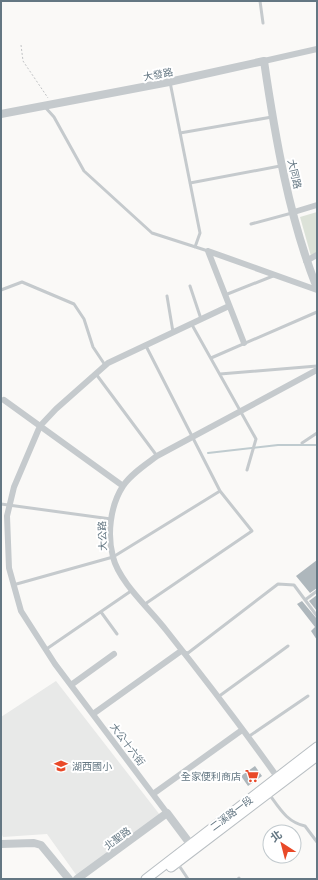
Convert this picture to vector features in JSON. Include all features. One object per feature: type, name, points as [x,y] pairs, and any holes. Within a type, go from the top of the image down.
[{"type":"main road","name":"二溪路一段","points":[[155,879],[192,847],[279,780],[317,748]]},
{"type":"main road","name":"二溪路一段","points":[[192,847],[268,793],[279,780],[317,756]]},
{"type":"main road","name":"二溪路一段","points":[[146,879],[176,860]]},
{"type":"street","name":"大發路","points":[[1,114],[47,104],[170,82],[317,49]]},
{"type":"street","name":"大同路","points":[[264,61],[272,117],[282,166],[306,261],[317,289]]},
{"type":"street","points":[[294,212],[317,206]]},
{"type":"street","points":[[208,251],[317,289]]},
{"type":"street","points":[[208,251],[244,343]]},
{"type":"street","points":[[306,261],[317,255]]},
{"type":"street","points":[[40,426],[105,365],[146,344],[229,306]]},
{"type":"street","name":"大公路","points":[[279,780],[146,604],[117,570],[110,541],[111,519],[123,486],[139,469],[157,456],[317,370]]},
{"type":"street","points":[[2,399],[123,486]]},
{"type":"street","name":"大公十六街","points":[[40,426],[9,504],[7,516],[10,568],[13,585],[21,611],[45,650],[192,847]]},
{"type":"street","points":[[93,714],[181,651]]},
{"type":"street","points":[[71,685],[114,654]]},
{"type":"street","points":[[153,794],[242,730]]},
{"type":"street","name":"北聖路","points":[[77,879],[167,813]]},
{"type":"street","points":[[1,844],[34,843],[41,845],[69,879]]},
{"type":"lane","points":[[260,1],[263,23]]},
{"type":"lane","points":[[170,82],[200,233],[195,247]]},
{"type":"lane","points":[[47,104],[84,171],[152,233],[208,251]]},
{"type":"lane","points":[[180,133],[272,117]]},
{"type":"lane","points":[[190,183],[282,166]]},
{"type":"lane","points":[[251,224],[294,212]]},
{"type":"lane","points":[[225,295],[276,274]]},
{"type":"lane","points":[[1,290],[22,282],[74,304],[84,319],[93,348],[105,365]]},
{"type":"lane","points":[[190,286],[201,319]]},
{"type":"lane","points":[[167,296],[173,332]]},
{"type":"lane","points":[[211,358],[317,312]]},
{"type":"lane","points":[[191,323],[256,439],[247,470]]},
{"type":"lane","points":[[146,344],[220,491],[252,531],[146,604]]},
{"type":"lane","points":[[220,374],[317,366]]},
{"type":"lane","points":[[95,373],[157,456]]},
{"type":"lane","points":[[302,443],[317,433]]},
{"type":"lane","points":[[13,585],[113,557],[220,491]]},
{"type":"lane","points":[[1,504],[111,519]]},
{"type":"lane","points":[[181,651],[188,653],[278,584],[294,585],[317,616]]},
{"type":"lane","points":[[45,650],[133,590]]},
{"type":"lane","points":[[305,600],[317,591]]},
{"type":"lane","points":[[101,612],[117,634]]},
{"type":"lane","points":[[217,698],[288,646]]},
{"type":"lane","points":[[248,738],[308,696]]},
{"type":"lane","points":[[268,793],[288,819],[295,824],[305,826],[317,842]]},
{"type":"lane","points":[[176,860],[188,879]]},
{"type":"path","points":[[21,45],[23,61],[47,104]]},
{"type":"shaded area","points":[[317,212],[317,253],[311,256],[300,217]]},
{"type":"shaded area","name":"湖西國小","points":[[56,681],[160,815],[108,851],[77,876],[47,834],[3,837],[1,833],[1,717]]},
{"type":"building","points":[[317,560],[317,588],[310,593],[296,576]]},
{"type":"building","points":[[317,595],[317,611],[309,601]]},
{"type":"building","points":[[302,601],[317,619],[317,640],[311,631],[315,627],[297,604]]},
{"type":"building","name":"全家便利商店","points":[[255,766],[262,776],[248,786],[241,776]]},
{"type":"waterway","points":[[208,453],[278,445],[317,445]]},
{"type":"place","name":"湖西國小","points":[[61,766]]},
{"type":"place","name":"全家便利商店","points":[[252,776]]}]
